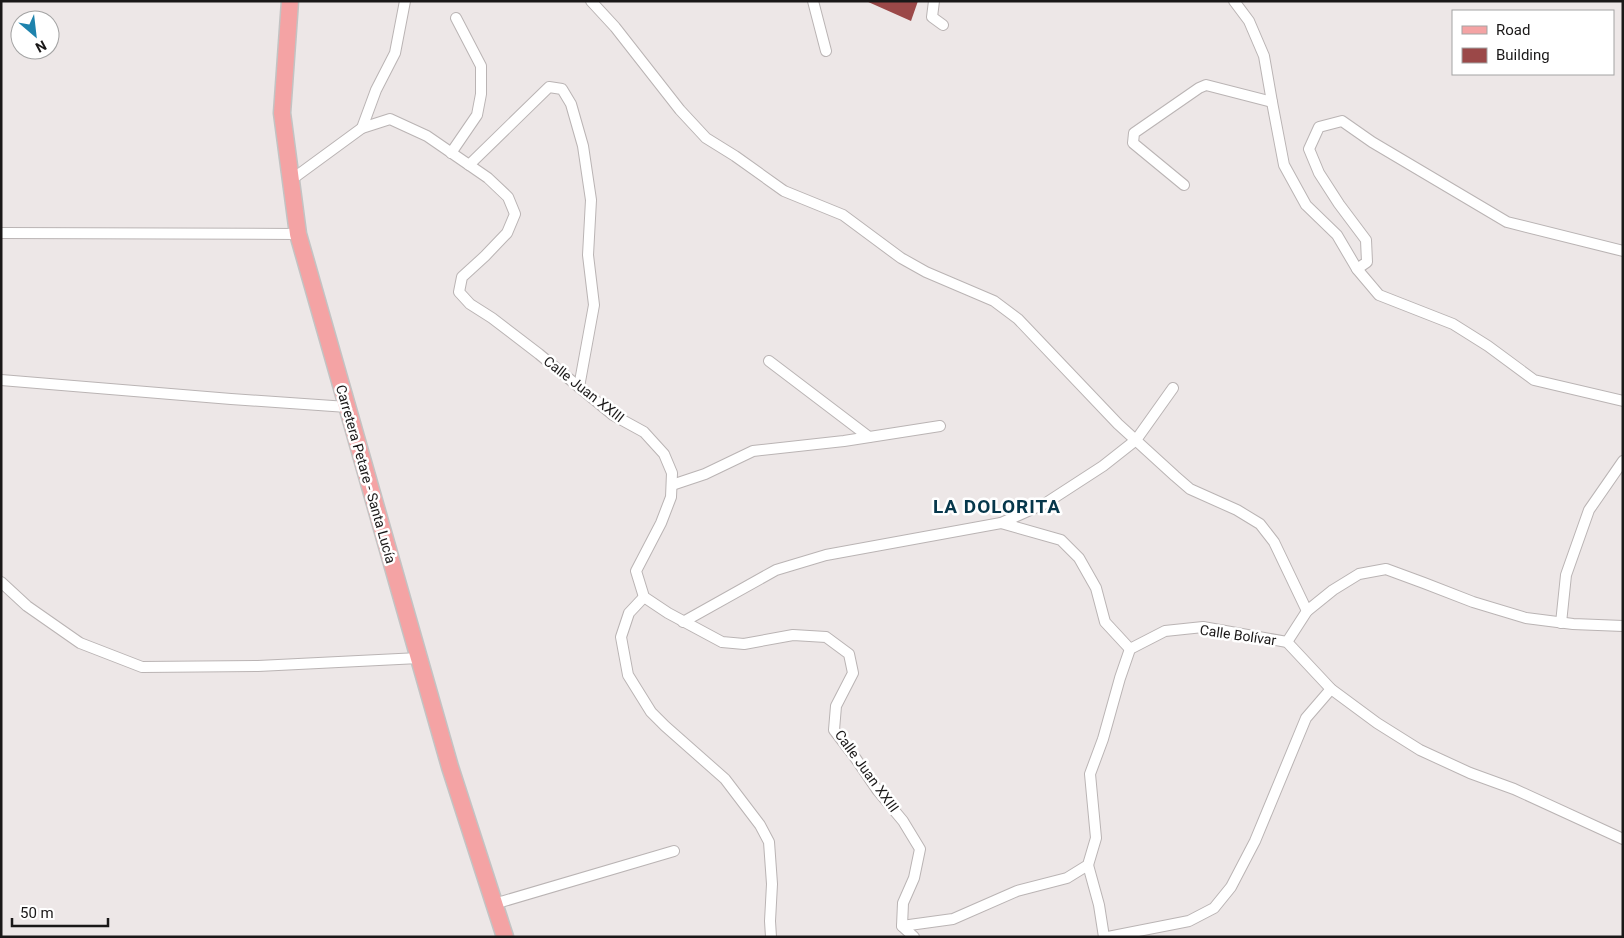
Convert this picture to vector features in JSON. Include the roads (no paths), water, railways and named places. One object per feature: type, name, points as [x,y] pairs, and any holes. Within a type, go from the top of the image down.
[{"type":"main road","name":"Carretera Petare - Santa Lucía","points":[[290,1],[282,113],[298,234],[450,767],[504,937]]},
{"type":"street","points":[[362,128],[376,90],[395,53],[405,1]]},
{"type":"street","points":[[591,1],[615,27],[680,110],[706,138],[784,191],[843,215],[901,258],[926,272],[994,301],[1018,319],[1057,362],[1136,440],[1190,489],[1237,510],[1260,524],[1274,542],[1307,611]]},
{"type":"street","points":[[813,1],[826,52]]},
{"type":"street","points":[[934,1],[932,17],[943,25]]},
{"type":"street","points":[[1234,1],[1249,22],[1264,56],[1284,164],[1306,205],[1336,235],[1357,269],[1379,296],[1452,324],[1488,346],[1534,380],[1623,401]]},
{"type":"street","points":[[451,153],[477,115],[480,94],[480,66],[456,18]]},
{"type":"street","points":[[1184,185],[1133,143],[1134,133],[1206,85],[1272,102]]},
{"type":"street","points":[[469,165],[549,87],[562,89],[571,104],[583,146],[591,200],[588,255],[594,305],[579,387]]},
{"type":"street","name":"Calle Juan XXIII","points":[[291,180],[362,128],[390,119],[426,136],[488,178],[508,198],[515,214],[507,233],[462,277],[459,292],[470,304],[492,318],[539,354],[613,415],[644,432],[664,454],[672,473],[671,497],[661,523],[636,571],[644,596],[668,614],[722,642],[744,644],[793,634],[826,637],[849,654],[854,673],[836,706],[834,730],[878,791],[903,821],[920,849],[914,878],[903,903],[902,926]]},
{"type":"street","points":[[1357,269],[1368,262],[1366,240],[1319,173],[1309,149],[1319,127],[1342,121],[1372,142],[1507,222],[1623,251]]},
{"type":"street","points":[[1,233],[298,234]]},
{"type":"street","points":[[769,361],[869,437]]},
{"type":"street","points":[[1,380],[347,407]]},
{"type":"street","points":[[683,622],[776,570],[826,556],[1001,523],[1046,503],[1103,466],[1136,440],[1173,388]]},
{"type":"street","points":[[672,484],[705,474],[753,451],[940,426]]},
{"type":"street","points":[[1561,623],[1566,575],[1589,510],[1623,462]]},
{"type":"street","points":[[1001,523],[1061,540],[1080,558],[1096,588],[1105,622],[1130,650],[1090,774],[1096,838],[1088,865],[1100,904],[1104,937]]},
{"type":"street","points":[[1288,642],[1307,611],[1333,590],[1359,574],[1386,570],[1473,602],[1526,618],[1561,623],[1623,626]]},
{"type":"street","points":[[1,582],[27,606],[80,643],[142,667],[258,666],[419,658]]},
{"type":"street","points":[[644,596],[629,613],[621,637],[628,675],[651,712],[725,779],[760,825],[769,842],[772,884],[771,937]]},
{"type":"street","name":"Calle Bolívar","points":[[1130,650],[1165,631],[1203,627],[1288,642],[1331,689],[1377,723],[1420,750],[1470,773],[1514,789],[1623,840]]},
{"type":"street","points":[[1108,937],[1189,921],[1214,908],[1231,887],[1255,841],[1306,718],[1331,689]]},
{"type":"street","points":[[494,904],[674,851]]},
{"type":"street","points":[[902,926],[953,919],[1017,891],[1067,878],[1088,865]]},
{"type":"street","points":[[902,926],[914,937]]},
{"type":"district","name":"LA DOLORITA","points":[[997,506]]}]
